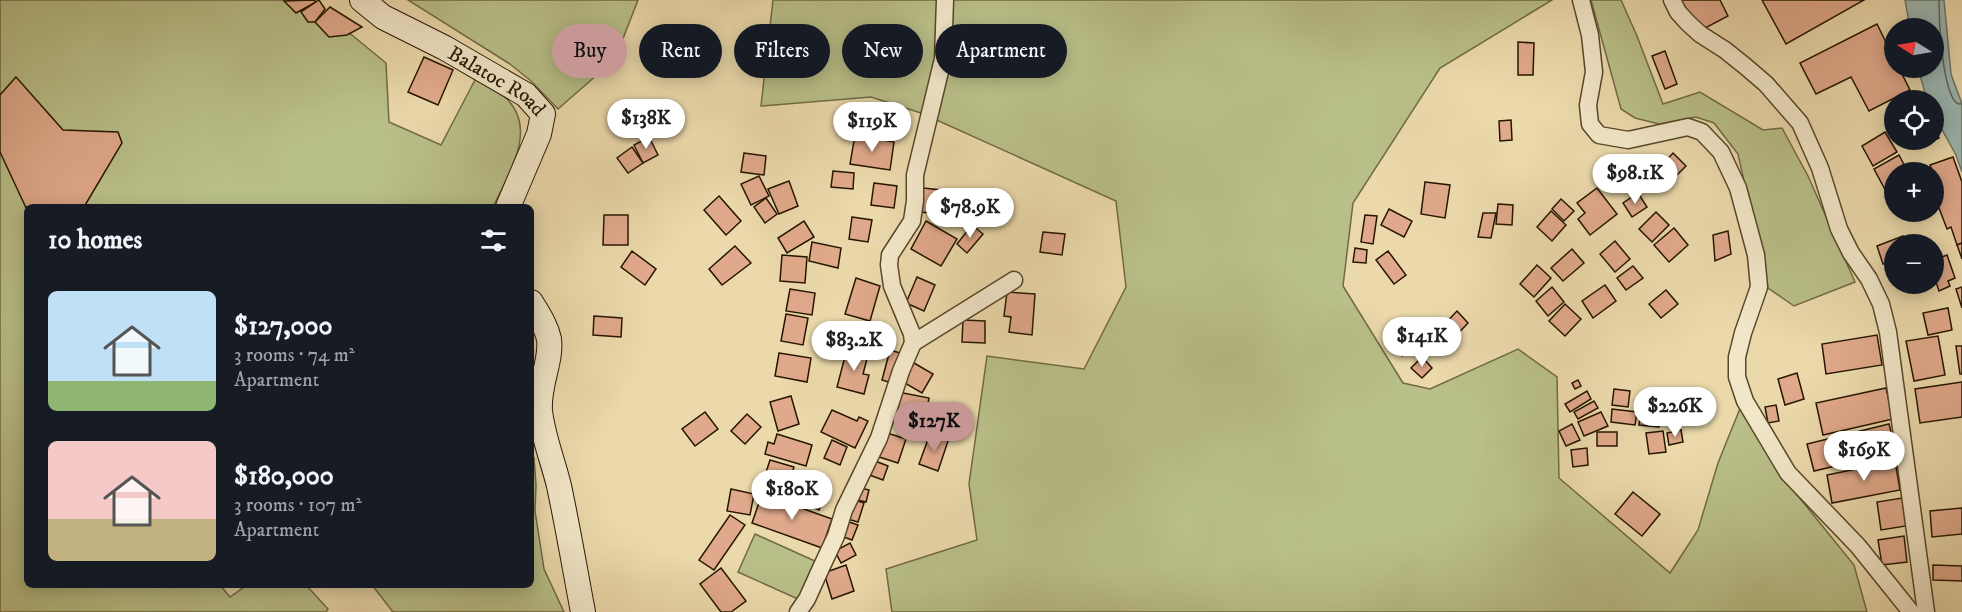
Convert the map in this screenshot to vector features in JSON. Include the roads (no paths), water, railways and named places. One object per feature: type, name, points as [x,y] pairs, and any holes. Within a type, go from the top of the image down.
[{"type":"main road","name":"Balatoc Road","points":[[362,0],[383,17],[445,48],[526,95],[543,114],[538,134],[509,204]]},
{"type":"main road","points":[[534,306],[542,318],[549,340],[540,392],[540,410],[561,498],[583,612]]},
{"type":"street","points":[[798,612],[807,599],[836,536],[844,510],[879,438],[901,371],[913,343],[912,334],[892,286],[889,265],[890,255],[912,221],[915,175],[943,60],[945,0]]},
{"type":"street","points":[[1581,0],[1590,35],[1594,72],[1588,105],[1590,123],[1599,135],[1628,140],[1688,127],[1702,132],[1720,153],[1746,213],[1756,255],[1759,286],[1737,357],[1737,377],[1745,401],[1788,473],[1858,546],[1911,612]]},
{"type":"street","points":[[1672,0],[1678,12],[1694,28],[1746,66],[1766,84],[1800,123],[1820,168],[1839,229],[1881,304],[1888,332],[1926,612]]},
{"type":"street","points":[[913,343],[1014,280]]},
{"type":"water","points":[[1905,0],[1944,0],[1951,74],[1962,104],[1962,172],[1944,133],[1944,90],[1924,90],[1921,78],[1944,78],[1944,18],[1908,18]]}]
